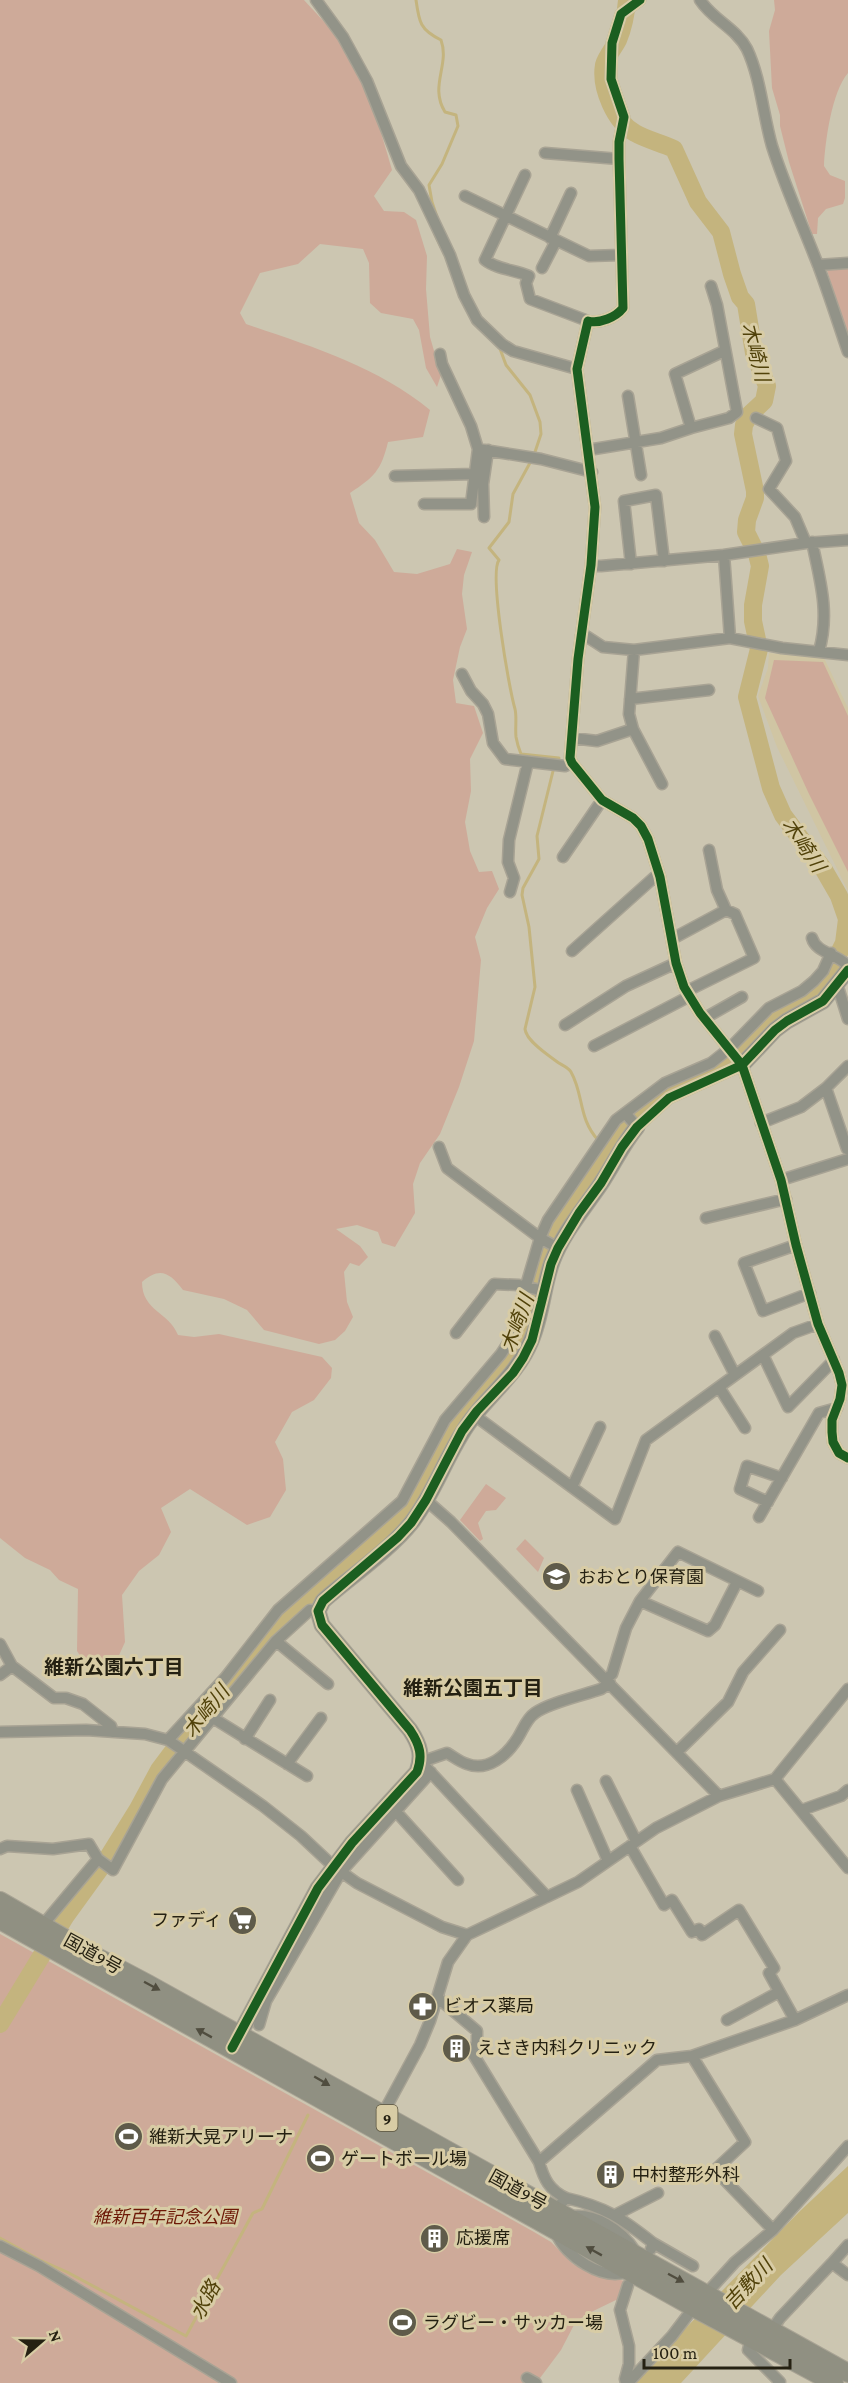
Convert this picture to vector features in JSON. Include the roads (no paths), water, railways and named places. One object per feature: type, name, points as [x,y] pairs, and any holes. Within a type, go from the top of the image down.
[{"type":"highway","name":"国道9号","points":[[0,1901],[59,1945],[236,2041],[378,2122],[640,2261],[703,2302],[762,2334],[848,2373]]},
{"type":"highway","name":"国道9号","points":[[0,1920],[42,1932]]},
{"type":"highway","name":"国道9号","points":[[762,2334],[834,2383]]},
{"type":"street","points":[[316,0],[343,37],[367,81],[401,166],[419,190],[450,255],[464,295],[477,320],[502,344],[513,351],[577,369]]},
{"type":"street","points":[[525,175],[485,260],[490,264],[529,276],[526,283],[530,299],[594,323],[617,315],[623,308],[619,142],[624,122],[611,79],[612,43],[625,10],[640,0]]},
{"type":"street","points":[[700,0],[707,11],[735,32],[747,49],[779,168],[818,266],[848,352]]},
{"type":"street","points":[[545,153],[619,159]]},
{"type":"street","points":[[542,268],[571,193]]},
{"type":"street","points":[[465,196],[589,256],[621,255]]},
{"type":"street","points":[[818,266],[848,263]]},
{"type":"street","points":[[588,450],[661,438],[729,418],[737,412],[717,305],[711,286]]},
{"type":"street","points":[[588,321],[577,369],[595,507],[591,565],[581,636],[572,763],[602,800],[633,818],[641,826],[648,839],[659,873],[676,963],[688,994],[742,1065],[781,1179],[818,1324],[842,1385],[832,1420],[833,1442],[839,1453],[848,1458]]},
{"type":"street","points":[[691,428],[675,374],[724,351]]},
{"type":"street","points":[[440,354],[442,364],[483,449],[484,517]]},
{"type":"street","points":[[628,396],[641,475]]},
{"type":"street","points":[[756,418],[777,428],[786,461],[769,489],[795,517],[809,543],[823,593],[825,630],[819,651]]},
{"type":"street","points":[[483,449],[592,472]]},
{"type":"street","points":[[424,504],[471,504],[474,474],[483,449]]},
{"type":"street","points":[[394,476],[474,474]]},
{"type":"street","points":[[631,564],[624,501],[656,495],[664,561]]},
{"type":"street","points":[[591,565],[664,561],[848,540]]},
{"type":"street","points":[[724,555],[730,638]]},
{"type":"street","points":[[581,636],[586,636],[603,647],[634,650],[730,638],[782,648],[848,655]]},
{"type":"street","points":[[634,650],[629,714],[633,729],[662,784]]},
{"type":"street","points":[[462,674],[471,691],[483,704],[488,714],[493,743],[505,759],[565,766],[572,763]]},
{"type":"street","points":[[630,699],[709,690]]},
{"type":"street","points":[[572,738],[597,741],[633,729]]},
{"type":"street","points":[[510,892],[514,878],[508,862],[509,840],[528,762]]},
{"type":"street","points":[[563,857],[602,800]]},
{"type":"street","points":[[594,1046],[754,958],[735,914],[726,910],[717,890],[709,850]]},
{"type":"street","points":[[572,951],[659,873]]},
{"type":"street","points":[[672,939],[726,910]]},
{"type":"street","points":[[547,1897],[426,1767],[411,1730],[322,1624],[318,1611],[323,1601],[398,1537],[411,1523],[426,1500],[462,1431],[513,1373],[523,1358],[532,1340],[558,1248],[637,1127],[669,1098],[742,1065],[775,1030],[823,1001],[837,984],[848,968],[831,953],[819,949],[812,938]]},
{"type":"street","points":[[168,1740],[225,1678],[278,1611],[402,1501],[445,1420],[501,1354],[510,1340],[524,1288],[548,1220],[616,1120],[666,1083],[711,1063],[730,1048],[769,1008],[802,991],[814,981],[823,971],[831,953]]},
{"type":"street","points":[[565,1024],[626,986],[676,963]]},
{"type":"street","points":[[837,984],[848,1019]]},
{"type":"street","points":[[705,1018],[742,997]]},
{"type":"street","points":[[761,1123],[801,1107],[826,1088],[848,1066]]},
{"type":"street","points":[[781,1179],[848,1154],[826,1088]]},
{"type":"street","points":[[626,1113],[637,1127]]},
{"type":"street","points":[[440,1147],[447,1168],[540,1238],[558,1248]]},
{"type":"street","points":[[583,1171],[601,1183]]},
{"type":"street","points":[[706,1218],[786,1199]]},
{"type":"street","points":[[796,1245],[744,1263],[763,1311],[810,1293]]},
{"type":"street","points":[[456,1333],[494,1284],[519,1285],[544,1292]]},
{"type":"street","points":[[474,1415],[615,1519],[646,1440],[793,1333],[818,1324]]},
{"type":"street","points":[[716,1336],[735,1375]]},
{"type":"street","points":[[763,1355],[788,1407],[834,1360]]},
{"type":"street","points":[[719,1387],[745,1428]]},
{"type":"street","points":[[759,1517],[819,1413],[837,1408]]},
{"type":"street","points":[[572,1487],[600,1427]]},
{"type":"street","points":[[768,1502],[740,1489],[747,1466],[782,1478]]},
{"type":"street","points":[[426,1500],[451,1522],[719,1796]]},
{"type":"street","points":[[259,2025],[266,2001],[352,1843],[392,1807],[417,1772],[447,1753],[472,1766],[483,1766],[493,1762],[503,1756],[516,1741],[528,1719],[537,1711],[601,1689],[612,1674],[626,1629],[639,1601],[678,1552],[758,1591]]},
{"type":"street","points":[[639,1601],[708,1631],[716,1625],[737,1582]]},
{"type":"street","points":[[0,1849],[7,1846],[53,1849],[89,1844],[98,1858],[113,1870],[162,1779],[276,1641],[310,1610],[318,1611]]},
{"type":"street","points":[[676,1752],[728,1702],[742,1672],[780,1630]]},
{"type":"street","points":[[276,1641],[328,1684]]},
{"type":"street","points":[[0,1644],[12,1666],[54,1698],[66,1698],[82,1704],[111,1726],[113,1732]]},
{"type":"street","points":[[0,1674],[12,1666]]},
{"type":"street","points":[[378,2122],[420,2045],[438,1998],[448,1962],[467,1935],[578,1882],[656,1828],[719,1796],[746,1786],[769,1783],[775,1779],[848,1689]]},
{"type":"street","points":[[245,1739],[270,1700]]},
{"type":"street","points":[[213,1718],[307,1776]]},
{"type":"street","points":[[287,1764],[321,1718]]},
{"type":"street","points":[[0,1732],[86,1730],[145,1734],[168,1740],[301,1836],[337,1869],[357,1883],[442,1927],[467,1935]]},
{"type":"street","points":[[775,1779],[848,1869]]},
{"type":"street","points":[[606,1781],[663,1905],[672,1900],[692,1932],[699,1929],[702,1935],[739,1910],[774,1968],[769,1973],[795,2020]]},
{"type":"street","points":[[577,1790],[608,1861]]},
{"type":"street","points":[[802,1810],[841,1796],[848,1790]]},
{"type":"street","points":[[392,1807],[458,1880]]},
{"type":"street","points":[[42,1932],[98,1858]]},
{"type":"street","points":[[236,2041],[318,1888],[337,1869]]},
{"type":"street","points":[[727,2020],[779,1992]]},
{"type":"street","points":[[539,2162],[657,2060],[692,2056],[795,2020],[848,1995]]},
{"type":"street","points":[[438,1998],[477,2031],[477,2042],[473,2054],[539,2162],[545,2182],[556,2194],[558,2216]]},
{"type":"street","points":[[692,2056],[745,2142],[715,2170],[773,2230]]},
{"type":"street","points":[[558,2216],[596,2205],[615,2215],[640,2261],[621,2310],[629,2346],[629,2364],[625,2379],[627,2383],[703,2302],[735,2262],[773,2230],[848,2146]]},
{"type":"street","points":[[615,2215],[658,2193]]},
{"type":"street","points":[[558,2216],[581,2214],[603,2222],[628,2240],[640,2261]]},
{"type":"street","points":[[778,2383],[780,2382],[748,2350],[848,2245]]},
{"type":"street","points":[[0,2246],[39,2266],[231,2383]]},
{"type":"street","points":[[640,2261],[693,2266]]},
{"type":"street","points":[[832,2263],[848,2275]]},
{"type":"water","name":"吉敷川","points":[[848,2166],[848,2213],[781,2275],[681,2383],[636,2383],[641,2374],[799,2212]]},
{"type":"waterway","points":[[416,0],[418,14],[425,29],[441,40],[443,58],[439,93],[445,112],[456,115],[458,126],[442,164],[429,185],[437,217]]},
{"type":"waterway","name":"木崎川","points":[[0,2024],[65,1917],[107,1859],[159,1770],[180,1742],[266,1638],[309,1596],[385,1531],[407,1507],[430,1465],[432,1453],[462,1410],[510,1351],[518,1334],[541,1251],[618,1129],[668,1090],[729,1061],[757,1029],[770,1018],[815,990],[833,965],[844,943],[847,919],[839,896],[824,870],[783,815],[771,788],[747,697],[759,649],[753,621],[753,605],[760,566],[746,532],[755,491],[743,434],[744,425],[750,414],[764,401],[767,386],[754,353],[746,304],[740,297],[732,274],[721,232],[698,202],[674,149],[628,128],[610,104],[604,84],[604,65],[620,35],[627,0]]},
{"type":"waterway","points":[[435,234],[441,247]]},
{"type":"waterway","points":[[499,346],[506,365],[530,395],[540,422],[541,434],[534,455]]},
{"type":"waterway","points":[[531,461],[513,494],[509,522],[489,548],[499,560],[496,586],[498,608],[516,712],[516,737],[519,748],[521,754],[559,758],[557,761]]},
{"type":"waterway","points":[[554,767],[537,836],[539,859],[523,888],[522,895],[529,927],[535,987],[525,1029],[529,1038],[537,1046],[571,1072],[587,1123],[598,1140]]},
{"type":"waterway","name":"水路","points":[[0,2238],[186,2336],[253,2213],[262,2209],[308,2115]]},
{"type":"place","name":"おおとり保育園","points":[[557,1577]]},
{"type":"place","name":"ファディ","points":[[243,1920]]},
{"type":"place","name":"ビオス薬局","points":[[423,2006]]},
{"type":"place","name":"えさき内科クリニック","points":[[456,2048]]},
{"type":"place","name":"維新大晃アリーナ","points":[[128,2137]]},
{"type":"place","name":"ゲートボール場","points":[[320,2159]]},
{"type":"place","name":"中村整形外科","points":[[611,2175]]},
{"type":"place","name":"応援席","points":[[435,2238]]},
{"type":"place","name":"ラグビー・サッカー場","points":[[402,2323]]},
{"type":"district","name":"維新公園六丁目","points":[[114,1667]]},
{"type":"district","name":"維新公園五丁目","points":[[473,1688]]},
{"type":"park label","name":"維新百年記念公園","points":[[165,2217]]}]
